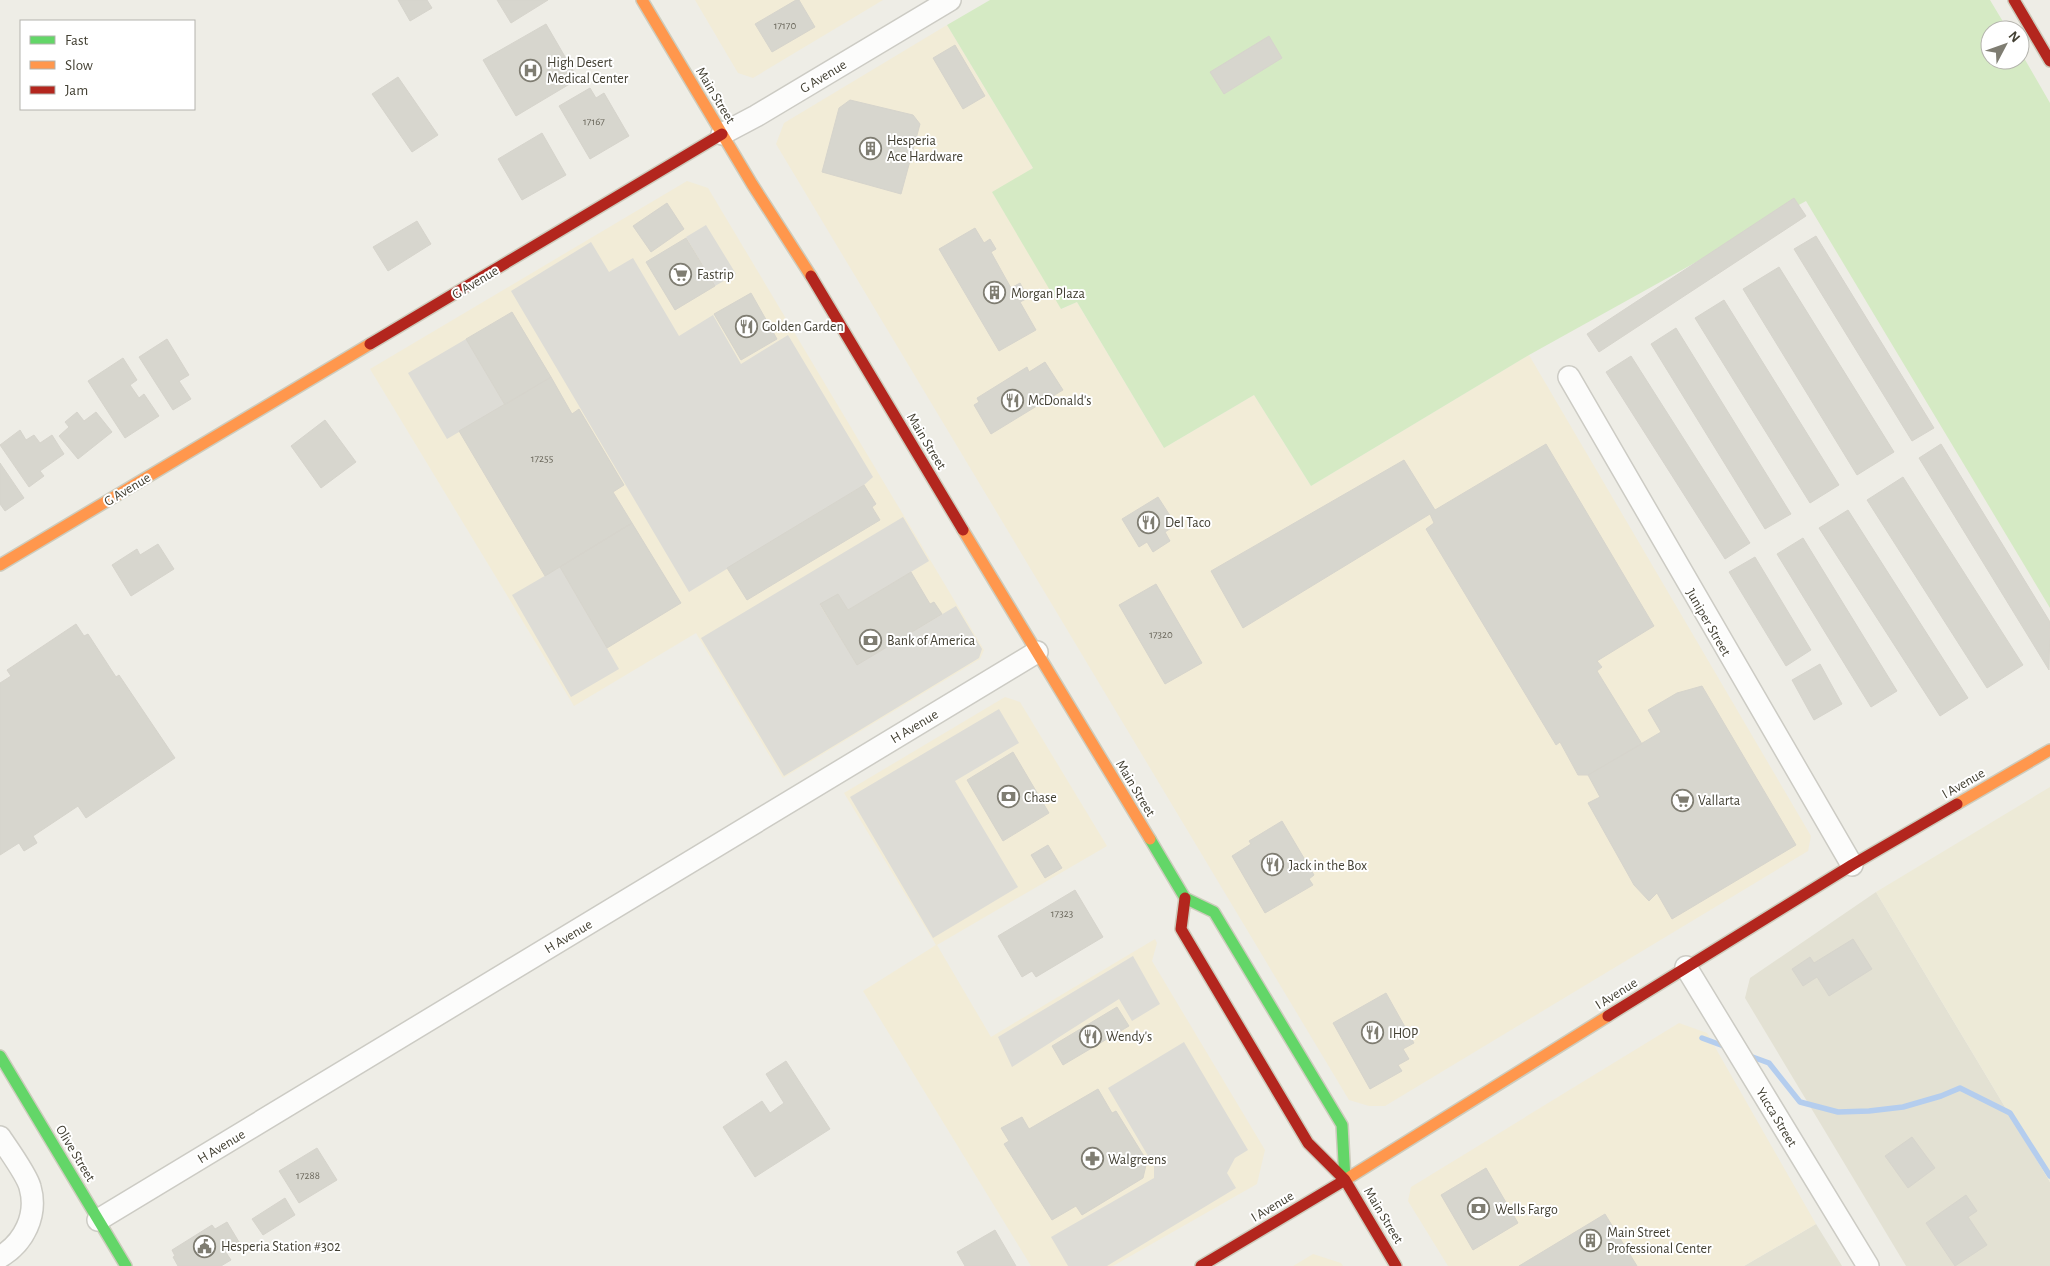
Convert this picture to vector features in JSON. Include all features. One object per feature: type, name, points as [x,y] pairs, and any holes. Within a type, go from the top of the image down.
[{"type":"main road","name":"Main Street","points":[[642,0],[752,184],[796,251],[1184,898],[1214,912],[1342,1125],[1345,1180]]},
{"type":"main road","points":[[2014,0],[2050,61]]},
{"type":"main road","name":"G Avenue","points":[[0,565],[722,134]]},
{"type":"main road","name":"I Avenue","points":[[1202,1266],[1345,1180],[1852,865],[2050,750]]},
{"type":"main road","name":"Main Street","points":[[1184,898],[1181,929],[1308,1143],[1345,1180],[1396,1266]]},
{"type":"main road","name":"Olive Street","points":[[0,1056],[126,1266]]},
{"type":"street","name":"G Avenue","points":[[722,134],[756,116],[950,0]]},
{"type":"street","name":"Juniper Street","points":[[1569,377],[1852,865]]},
{"type":"street","name":"H Avenue","points":[[98,1220],[1037,652]]},
{"type":"street","name":"Yucca Street","points":[[1686,967],[1868,1266]]},
{"type":"street","points":[[0,1137],[30,1186],[33,1211],[25,1233],[11,1251],[0,1257]]},
{"type":"shaded area","points":[[695,0],[883,0],[753,78],[738,73]]},
{"type":"shaded area","points":[[947,25],[1033,168],[993,193],[1062,309],[1077,302],[1164,448],[1254,395],[1311,486],[1529,355],[1811,836],[1808,851],[1385,1106],[1369,1106],[1349,1100],[776,144],[784,123]]},
{"type":"shaded area","points":[[687,181],[708,188],[984,650],[980,659],[783,778],[696,633],[574,706],[370,369]]},
{"type":"shaded area","points":[[706,225],[736,274],[715,286],[686,237]]},
{"type":"shaded area","points":[[591,242],[609,272],[633,258],[679,336],[713,315],[741,364],[788,335],[873,477],[864,485],[689,592],[511,291]]},
{"type":"shaded area","points":[[466,339],[505,405],[447,439],[408,373]]},
{"type":"shaded area","points":[[903,517],[929,561],[848,610],[838,594],[820,605],[857,665],[956,606],[982,649],[979,658],[784,776],[701,638]]},
{"type":"shaded area","points":[[560,567],[619,669],[571,697],[512,595]]},
{"type":"shaded area","points":[[1005,697],[1020,702],[1107,846],[937,945],[991,1037],[1155,939],[1157,943],[1152,961],[1265,1150],[1257,1184],[1113,1266],[1031,1266],[863,991],[936,945],[844,793]]},
{"type":"shaded area","points":[[999,709],[1019,743],[955,781],[1018,887],[933,938],[850,797]]},
{"type":"shaded area","points":[[2050,787],[2050,1182],[1876,892]]},
{"type":"shaded area","points":[[1876,892],[2050,1182],[2050,1266],[1906,1266],[1745,998],[1750,978]]},
{"type":"shaded area","points":[[1133,956],[1160,1004],[1132,1021],[1119,999],[1012,1067],[998,1037]]},
{"type":"shaded area","points":[[1679,1023],[1707,1033],[1816,1224],[1744,1266],[1448,1266],[1408,1201],[1411,1187]]},
{"type":"shaded area","points":[[1184,1042],[1248,1150],[1235,1158],[1227,1173],[1236,1188],[1107,1266],[1068,1266],[1051,1237],[1154,1178],[1154,1166],[1108,1088]]},
{"type":"shaded area","points":[[1816,1224],[1842,1266],[1744,1266]]},
{"type":"shaded area","points":[[1313,1254],[1341,1263],[1343,1266],[1293,1266]]},
{"type":"green space","points":[[990,0],[1990,0],[2002,20],[1980,20],[1980,70],[2030,70],[2030,68],[2050,103],[2050,608],[1806,201],[1529,355],[1311,486],[1254,395],[1164,448],[1077,302],[1061,309],[992,192],[1033,168],[947,25]]},
{"type":"building","points":[[398,0],[427,0],[432,8],[410,21]]},
{"type":"building","points":[[497,0],[548,0],[511,23]]},
{"type":"building","points":[[799,0],[815,27],[772,52],[755,24]]},
{"type":"building","name":"High Desert Medical Center","points":[[546,24],[578,79],[516,116],[483,60]]},
{"type":"building","points":[[1269,36],[1282,58],[1224,94],[1210,72]]},
{"type":"building","points":[[955,45],[985,96],[963,109],[933,58]]},
{"type":"building","points":[[398,77],[438,135],[412,152],[372,94]]},
{"type":"building","points":[[590,88],[596,98],[604,93],[629,136],[590,159],[559,106]]},
{"type":"building","name":"Hesperia Ace Hardware","points":[[850,100],[913,115],[920,124],[901,194],[822,172],[839,108]]},
{"type":"building","points":[[542,133],[566,175],[522,200],[498,159]]},
{"type":"building","points":[[1794,198],[1806,216],[1599,352],[1587,334]]},
{"type":"building","points":[[667,203],[684,229],[651,252],[633,226]]},
{"type":"building","points":[[417,221],[431,244],[388,271],[373,247]]},
{"type":"building","name":"Morgan Plaza","points":[[975,228],[984,243],[990,239],[996,249],[991,252],[1011,288],[1020,283],[1028,298],[1020,302],[1036,330],[999,351],[939,249]]},
{"type":"building","points":[[1816,236],[1934,428],[1912,441],[1794,249]]},
{"type":"building","name":"Fastrip","points":[[686,238],[715,286],[675,310],[646,262]]},
{"type":"building","points":[[1779,267],[1894,452],[1857,475],[1743,289]]},
{"type":"building","name":"Golden Garden","points":[[751,293],[777,339],[741,360],[714,314]]},
{"type":"building","points":[[1724,300],[1839,485],[1810,503],[1695,318]]},
{"type":"building","points":[[512,312],[551,377],[505,405],[466,339]]},
{"type":"building","points":[[1676,328],[1791,514],[1765,529],[1651,344]]},
{"type":"building","points":[[167,339],[189,375],[179,381],[191,399],[173,410],[139,357]]},
{"type":"building","points":[[1631,356],[1750,543],[1725,559],[1606,372]]},
{"type":"building","points":[[123,358],[137,380],[130,385],[139,398],[144,394],[159,416],[125,438],[88,381]]},
{"type":"building","name":"McDonald's","points":[[1045,362],[1063,390],[991,434],[974,405],[979,402],[977,398],[1027,367],[1029,372]]},
{"type":"building","points":[[551,377],[572,414],[579,409],[624,485],[613,492],[632,523],[545,576],[459,431]]},
{"type":"building","points":[[77,412],[84,421],[96,412],[112,432],[78,459],[59,436],[69,427],[65,422]]},
{"type":"building","points":[[325,420],[356,462],[321,488],[291,446]]},
{"type":"building","points":[[20,430],[26,440],[34,435],[40,443],[52,435],[64,454],[40,471],[44,476],[29,487],[0,445]]},
{"type":"building","points":[[1546,444],[1654,626],[1597,661],[1602,667],[1597,671],[1642,744],[1588,775],[1578,775],[1560,742],[1556,745],[1426,529],[1434,523],[1430,514],[1243,628],[1211,571],[1404,460],[1435,510]]},
{"type":"building","points":[[1941,444],[2050,622],[2049,670],[1919,458]]},
{"type":"building","points":[[0,463],[24,498],[5,511],[0,504]]},
{"type":"building","points":[[1903,477],[2023,665],[1987,688],[1867,500]]},
{"type":"building","points":[[864,485],[876,504],[872,507],[880,520],[747,600],[727,568]]},
{"type":"building","name":"Del Taco","points":[[1158,497],[1176,525],[1165,532],[1170,541],[1153,552],[1147,542],[1139,547],[1122,519]]},
{"type":"building","points":[[1848,510],[1968,698],[1940,716],[1819,528]]},
{"type":"building","points":[[632,523],[681,603],[607,648],[560,567]]},
{"type":"building","points":[[1803,538],[1897,691],[1871,707],[1777,554]]},
{"type":"building","points":[[158,544],[174,569],[131,596],[112,565],[137,549],[140,555]]},
{"type":"building","points":[[1755,557],[1811,650],[1786,666],[1729,572]]},
{"type":"building","name":"Bank of America","points":[[911,572],[930,604],[934,602],[942,614],[857,665],[820,604],[838,594],[848,610]]},
{"type":"building","points":[[1156,584],[1202,663],[1165,684],[1119,605]]},
{"type":"building","points":[[76,624],[84,636],[88,634],[116,677],[119,675],[175,758],[86,818],[78,806],[33,836],[37,843],[24,851],[19,843],[0,855],[0,683],[11,676],[7,670]]},
{"type":"building","points":[[1820,664],[1842,704],[1814,720],[1792,680]]},
{"type":"building","name":"Vallarta","points":[[1702,686],[1796,845],[1672,919],[1657,893],[1649,901],[1634,885],[1588,803],[1600,797],[1588,775],[1661,732],[1648,710],[1677,693]]},
{"type":"building","name":"Chase","points":[[1013,752],[1049,813],[1003,841],[967,780]]},
{"type":"building","name":"Jack in the Box","points":[[1282,821],[1314,875],[1309,879],[1313,885],[1265,913],[1232,856],[1251,844],[1249,841]]},
{"type":"building","points":[[1048,845],[1062,868],[1045,878],[1031,855]]},
{"type":"building","points":[[1075,890],[1103,937],[1036,977],[1032,971],[1022,977],[998,936]]},
{"type":"building","points":[[1853,939],[1872,969],[1829,996],[1817,977],[1803,986],[1792,969],[1810,957],[1814,963]]},
{"type":"building","name":"IHOP","points":[[1386,993],[1414,1043],[1403,1049],[1409,1059],[1398,1065],[1402,1071],[1370,1089],[1333,1023]]},
{"type":"building","name":"Wendy's","points":[[1117,1007],[1129,1026],[1063,1065],[1052,1046]]},
{"type":"building","points":[[786,1061],[830,1129],[755,1177],[723,1127],[762,1101],[770,1113],[784,1103],[766,1074]]},
{"type":"building","name":"Walgreens","points":[[1098,1089],[1112,1113],[1116,1111],[1147,1161],[1143,1178],[1082,1215],[1076,1206],[1052,1220],[1004,1144],[1009,1141],[1001,1128],[1022,1117],[1029,1129]]},
{"type":"building","points":[[1912,1137],[1935,1168],[1908,1188],[1885,1156]]},
{"type":"building","points":[[317,1148],[337,1180],[299,1203],[279,1171]]},
{"type":"building","name":"Wells Fargo","points":[[1486,1168],[1518,1223],[1473,1250],[1441,1195]]},
{"type":"building","points":[[1966,1195],[1977,1211],[1968,1217],[1987,1245],[1955,1266],[1926,1223]]},
{"type":"building","points":[[285,1198],[295,1215],[263,1235],[252,1219]]},
{"type":"building","name":"Main Street Professional Center","points":[[1605,1214],[1637,1266],[1519,1266]]},
{"type":"building","name":"Hesperia Station #302","points":[[227,1222],[239,1242],[225,1251],[231,1260],[221,1266],[178,1266],[173,1257],[175,1256],[172,1250],[212,1225],[215,1229]]},
{"type":"building","points":[[995,1230],[1016,1266],[965,1266],[957,1252]]},
{"type":"waterway","points":[[1702,1038],[1729,1048]]},
{"type":"waterway","points":[[1747,1055],[1769,1063],[1800,1102],[1838,1112],[1903,1107],[1941,1096],[1960,1088],[2010,1113],[2050,1176]]},
{"type":"traffic: fast","points":[[1150,839],[1185,898],[1214,912],[1342,1125],[1345,1180]]},
{"type":"traffic: fast","points":[[0,1056],[126,1266]]},
{"type":"traffic: slow","points":[[642,0],[752,184],[811,276]]},
{"type":"traffic: slow","points":[[0,565],[370,344]]},
{"type":"traffic: slow","points":[[963,530],[1150,839]]},
{"type":"traffic: slow","points":[[1957,804],[2050,750]]},
{"type":"traffic: slow","points":[[1345,1180],[1608,1016]]},
{"type":"traffic: jam","points":[[2014,0],[2050,61]]},
{"type":"traffic: jam","points":[[370,344],[722,134]]},
{"type":"traffic: jam","points":[[811,276],[963,530]]},
{"type":"traffic: jam","points":[[1608,1016],[1852,865],[1957,804]]},
{"type":"traffic: jam","points":[[1185,898],[1181,929],[1308,1143],[1345,1180]]},
{"type":"traffic: jam","points":[[1201,1266],[1345,1180],[1396,1266]]},
{"type":"place","name":"High Desert Medical Center","points":[[531,70]]},
{"type":"place","name":"Hesperia Ace Hardware","points":[[871,148]]},
{"type":"place","name":"Fastrip","points":[[681,274]]},
{"type":"place","name":"Morgan Plaza","points":[[995,293]]},
{"type":"place","name":"Golden Garden","points":[[746,326]]},
{"type":"place","name":"McDonald's","points":[[1012,400]]},
{"type":"place","name":"Del Taco","points":[[1149,522]]},
{"type":"place","name":"Bank of America","points":[[871,640]]},
{"type":"place","name":"Chase","points":[[1008,797]]},
{"type":"place","name":"Vallarta","points":[[1682,800]]},
{"type":"place","name":"Jack in the Box","points":[[1273,865]]},
{"type":"place","name":"IHOP","points":[[1373,1033]]},
{"type":"place","name":"Wendy's","points":[[1090,1036]]},
{"type":"place","name":"Walgreens","points":[[1092,1159]]},
{"type":"place","name":"Wells Fargo","points":[[1479,1209]]},
{"type":"place","name":"Main Street Professional Center","points":[[1591,1240]]},
{"type":"place","name":"Hesperia Station #302","points":[[205,1246]]}]
